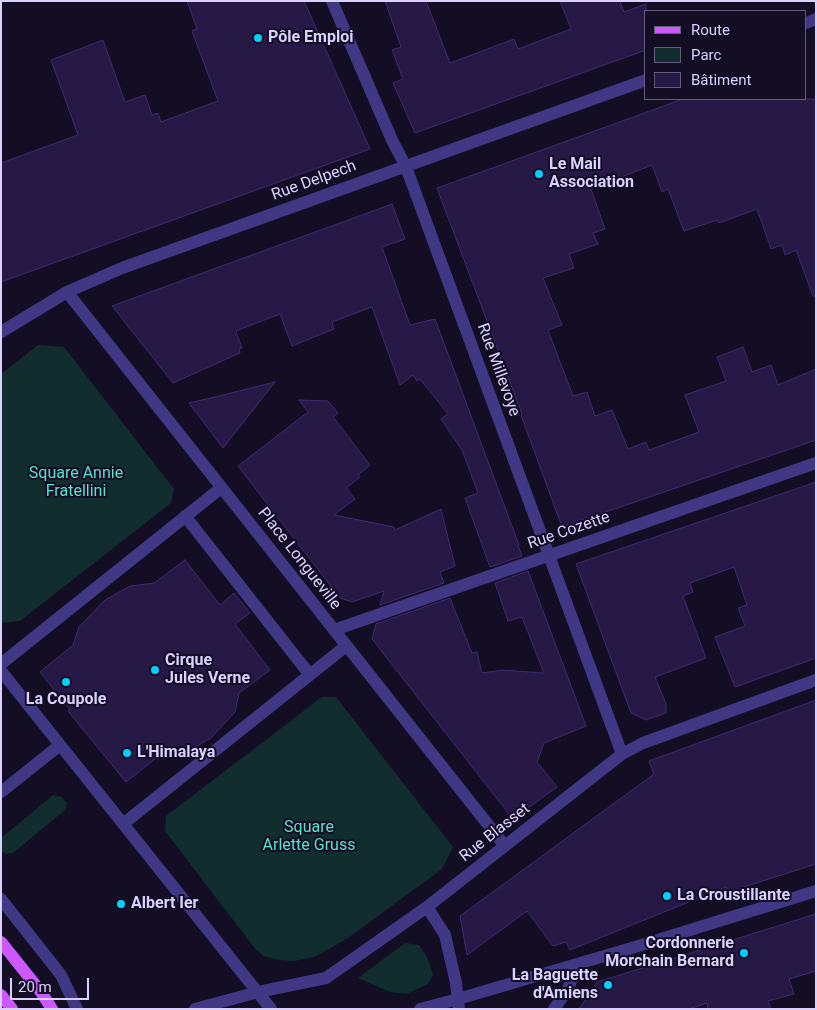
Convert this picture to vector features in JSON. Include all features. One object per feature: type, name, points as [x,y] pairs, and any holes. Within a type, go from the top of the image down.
[{"type":"main road","points":[[1,942],[41,992],[52,1009]]},
{"type":"main road","points":[[1,995],[12,1009]]},
{"type":"street","name":"Rue Millevoye","points":[[332,1],[392,140],[406,167],[622,754]]},
{"type":"street","name":"Rue Delpech","points":[[1,332],[67,292],[122,268],[644,81]]},
{"type":"street","name":"Place Longueville","points":[[67,292],[505,846]]},
{"type":"street","name":"Rue Cozette","points":[[334,630],[816,463]]},
{"type":"street","points":[[1,664],[222,488]]},
{"type":"street","points":[[185,516],[310,675]]},
{"type":"street","points":[[123,824],[346,646]]},
{"type":"street","points":[[5,676],[271,1009]]},
{"type":"street","name":"Rue Blasset","points":[[195,1009],[258,992],[326,978],[427,908],[622,754],[643,742],[816,680]]},
{"type":"street","points":[[1,792],[60,745]]},
{"type":"street","points":[[420,1009],[458,1004],[577,964],[816,891]]},
{"type":"street","points":[[1,899],[61,975],[77,1009]]},
{"type":"street","points":[[427,908],[445,936],[456,983],[458,1004]]},
{"type":"street","points":[[554,1009],[568,989],[577,964]]},
{"type":"green space","name":"Square Annie Fratellini","points":[[38,345],[64,347],[174,489],[171,503],[20,621],[1,623],[1,374]]},
{"type":"green space","name":"Square Arlette Gruss","points":[[322,697],[336,697],[453,847],[442,869],[348,938],[314,957],[294,961],[278,960],[264,956],[256,950],[165,831],[166,816]]},
{"type":"green space","points":[[53,795],[62,797],[67,803],[65,810],[13,853],[6,854],[1,851],[1,838]]},
{"type":"green space","points":[[405,943],[419,945],[427,957],[433,975],[428,984],[407,994],[390,992],[358,978]]},
{"type":"building","points":[[187,1],[304,1],[370,149],[1,282],[1,163],[78,135],[51,60],[103,40],[125,102],[145,95],[152,115],[158,113],[161,122],[218,101],[192,31],[197,29]]},
{"type":"building","points":[[385,1],[426,1],[450,63],[514,39],[518,49],[571,29],[560,1],[620,1],[624,12],[646,4],[646,10],[644,10],[644,51],[415,133],[393,83],[403,79],[392,50],[401,47]]},
{"type":"building","points":[[816,99],[816,296],[813,296],[796,250],[785,255],[782,245],[771,249],[757,209],[719,223],[717,220],[684,231],[668,189],[662,192],[652,165],[591,189],[605,229],[593,233],[598,244],[569,254],[574,268],[543,278],[562,325],[548,330],[573,396],[587,392],[595,416],[612,410],[628,449],[646,442],[649,450],[699,432],[685,395],[726,381],[717,357],[743,347],[752,372],[771,365],[778,385],[816,369],[816,440],[562,527],[522,414],[437,188],[680,100]]},
{"type":"building","points":[[392,204],[405,239],[382,247],[410,325],[435,319],[522,556],[490,567],[465,498],[478,493],[462,450],[441,419],[448,414],[420,379],[417,381],[413,375],[400,385],[372,307],[332,322],[334,329],[292,346],[280,314],[236,331],[242,348],[239,349],[240,353],[173,383],[112,306]]},
{"type":"building","points":[[275,382],[223,448],[189,403],[215,397]]},
{"type":"building","points":[[299,400],[328,401],[338,413],[333,417],[370,465],[359,474],[359,478],[346,488],[355,499],[334,515],[394,527],[395,530],[441,509],[455,566],[440,572],[444,583],[380,605],[384,591],[352,602],[340,598],[238,466],[308,412]]},
{"type":"building","points":[[816,482],[816,658],[735,687],[715,637],[745,626],[738,608],[747,605],[734,567],[690,583],[693,592],[683,596],[706,658],[655,677],[666,704],[666,713],[646,720],[631,713],[576,564]]},
{"type":"building","name":"Cirque Jules Verne","points":[[185,560],[220,605],[234,593],[250,613],[235,624],[270,670],[239,693],[235,712],[211,738],[183,754],[160,755],[126,782],[68,711],[70,710],[40,672],[73,645],[79,627],[105,600],[130,586],[154,583]]},
{"type":"building","points":[[528,571],[586,726],[544,743],[537,762],[557,787],[513,819],[372,639],[376,624],[450,598],[472,653],[477,652],[482,673],[502,670],[544,673],[522,617],[508,621],[495,583]]},
{"type":"building","points":[[816,700],[816,864],[728,892],[726,887],[570,950],[566,942],[553,946],[527,911],[467,955],[460,916],[654,774],[649,761]]},
{"type":"building","points":[[816,914],[816,971],[789,979],[794,994],[768,1001],[771,1009],[708,1009],[707,1003],[689,1009],[579,1009],[597,982]]},
{"type":"place","name":"Pôle Emploi","points":[[258,38]]},
{"type":"place","name":"Le Mail Association","points":[[539,174]]},
{"type":"place","name":"Cirque Jules Verne","points":[[155,670]]},
{"type":"place","name":"La Coupole","points":[[66,682]]},
{"type":"place","name":"L'Himalaya","points":[[127,753]]},
{"type":"place","name":"La Croustillante","points":[[667,896]]},
{"type":"place","name":"Albert Ier","points":[[121,904]]},
{"type":"place","name":"Cordonnerie Morchain Bernard","points":[[744,953]]},
{"type":"place","name":"La Baguette d'Amiens","points":[[608,985]]}]
